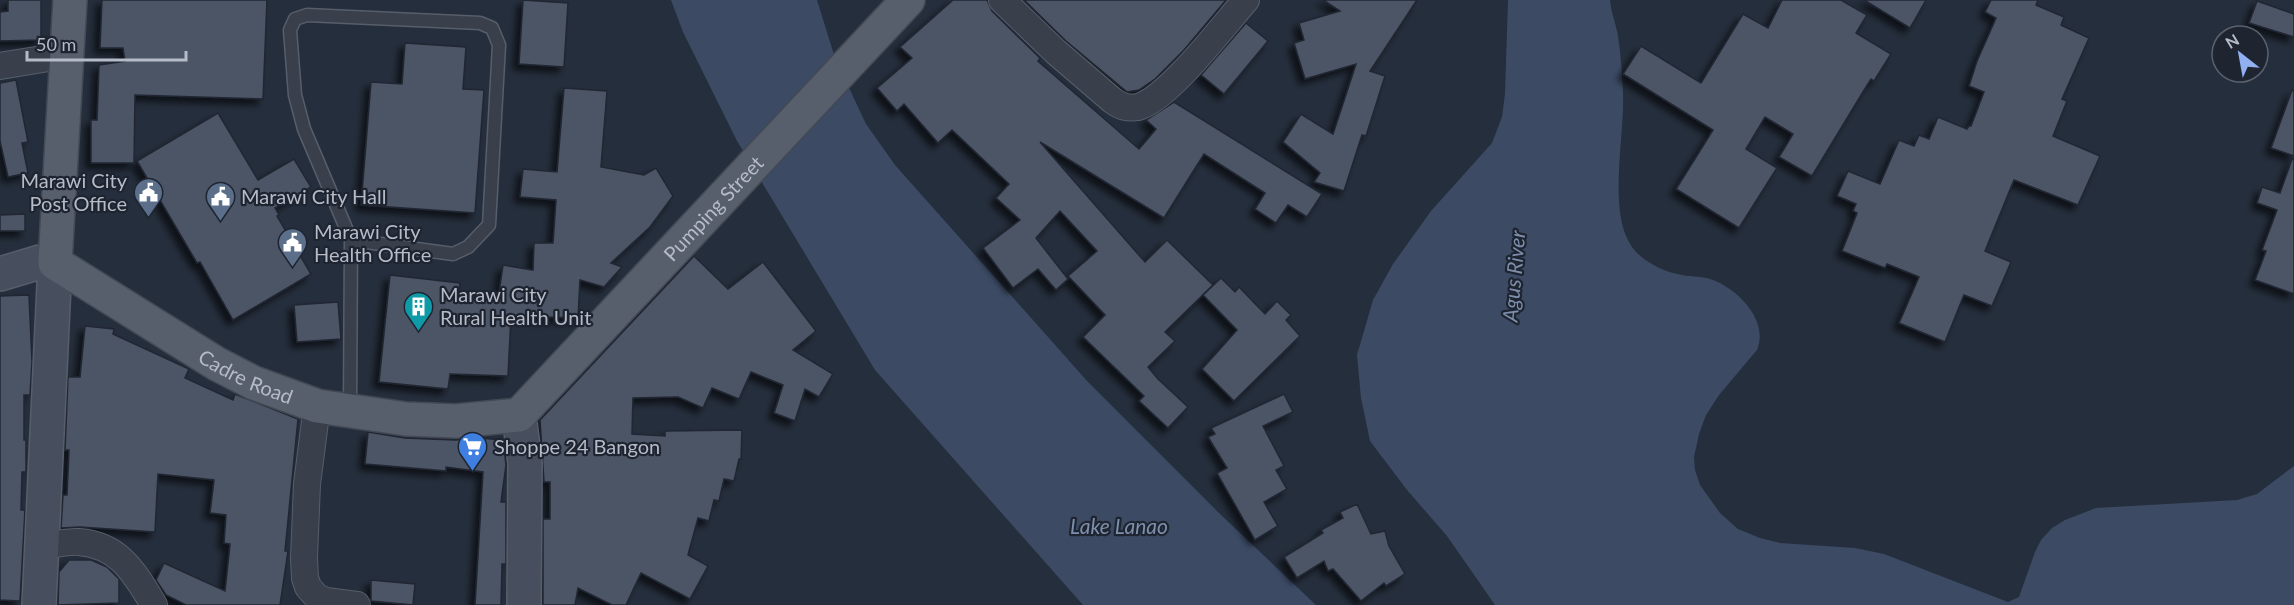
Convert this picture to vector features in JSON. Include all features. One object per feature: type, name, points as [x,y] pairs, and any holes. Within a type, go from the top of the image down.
[{"type":"main road","points":[[39,605],[70,0]]},
{"type":"main road","name":"Pumping Street","points":[[519,415],[898,10]]},
{"type":"main road","points":[[0,274],[40,262],[55,262]]},
{"type":"main road","name":"Cadre Road","points":[[55,262],[217,364],[254,384],[317,406],[406,419],[456,421],[519,415]]},
{"type":"main road","points":[[519,415],[525,463],[524,605]]},
{"type":"street","points":[[1002,0],[1064,59],[1112,100],[1129,108],[1145,104],[1166,89],[1246,0]]},
{"type":"street","points":[[0,66],[67,55]]},
{"type":"street","points":[[317,406],[307,484],[305,578],[318,597],[326,601],[357,605]]},
{"type":"street","points":[[42,546],[78,542],[101,547],[117,554],[132,570],[154,605]]},
{"type":"lane","points":[[350,411],[351,240],[304,129],[295,95],[290,30],[295,19],[307,15],[480,23],[492,28],[499,45],[489,225],[468,248],[453,254],[351,240]]},
{"type":"water","name":"Lake Lanao","points":[[671,0],[817,0],[835,58],[866,124],[895,165],[1088,382],[1220,514],[1316,605],[1083,605],[875,370],[737,141],[683,32]]},
{"type":"water","name":"Agus River","points":[[1508,0],[1610,0],[1618,36],[1622,72],[1623,111],[1619,194],[1620,214],[1625,232],[1632,247],[1648,262],[1668,271],[1702,277],[1723,285],[1742,299],[1755,318],[1760,339],[1757,350],[1719,395],[1706,415],[1694,457],[1700,485],[1720,513],[1738,529],[1780,543],[1855,548],[1884,554],[2008,602],[2019,597],[2041,540],[2052,528],[2065,520],[2096,508],[2237,500],[2257,494],[2294,466],[2294,605],[1495,605],[1447,536],[1407,490],[1370,441],[1361,398],[1357,355],[1373,300],[1393,264],[1431,211],[1492,143],[1502,117],[1505,94]]},
{"type":"building","points":[[8,0],[41,0],[41,40],[0,41],[0,12],[8,11]]},
{"type":"building","points":[[102,0],[267,0],[263,99],[135,95],[134,163],[91,163],[91,120],[97,120],[99,65],[125,61],[123,48],[100,48]]},
{"type":"building","points":[[523,0],[568,3],[564,67],[519,64]]},
{"type":"building","points":[[953,0],[987,0],[992,11],[1040,58],[1038,61],[1139,149],[1156,129],[1146,120],[1174,102],[1322,194],[1307,217],[1288,205],[1276,223],[1255,209],[1265,193],[1204,154],[1164,218],[1040,142],[1145,262],[1167,240],[1213,285],[1165,332],[1175,341],[1148,367],[1188,407],[1168,428],[1139,401],[1144,396],[1083,337],[1105,315],[1068,276],[1097,251],[1060,211],[1036,238],[1068,279],[1056,290],[1038,269],[1013,288],[983,248],[1020,220],[996,198],[1009,184],[952,130],[938,143],[904,104],[897,111],[877,88],[912,58],[900,47]]},
{"type":"building","points":[[1024,0],[1226,0],[1184,50],[1155,79],[1139,90],[1127,92],[1066,41]]},
{"type":"building","points":[[1323,0],[1417,0],[1370,71],[1385,76],[1366,136],[1362,135],[1344,191],[1314,182],[1320,173],[1283,142],[1301,114],[1333,134],[1356,64],[1305,79],[1294,43],[1304,40],[1299,23],[1340,11]]},
{"type":"building","points":[[1782,0],[1841,0],[1867,15],[1856,33],[1891,54],[1874,81],[1871,79],[1812,176],[1779,157],[1793,134],[1765,117],[1746,149],[1777,168],[1739,228],[1676,189],[1713,130],[1623,74],[1641,46],[1701,83],[1743,14],[1768,28]]},
{"type":"building","points":[[1864,0],[1926,0],[1910,28]]},
{"type":"building","points":[[1991,0],[2038,0],[2036,5],[2064,17],[2061,25],[2089,38],[2062,99],[2067,101],[2053,136],[2100,156],[2078,205],[2014,180],[1985,251],[2011,262],[1992,306],[1964,295],[1945,342],[1899,323],[1919,277],[1887,264],[1885,268],[1842,251],[1857,213],[1853,211],[1856,204],[1837,196],[1848,171],[1880,184],[1899,140],[1914,146],[1919,135],[1929,139],[1938,117],[1967,129],[1971,126],[1984,92],[1969,86],[1996,18],[1985,12]]},
{"type":"building","points":[[2257,1],[2294,14],[2294,37],[2270,30],[2270,24],[2249,23]]},
{"type":"building","points":[[1246,23],[1268,41],[1224,94],[1201,75]]},
{"type":"building","points":[[405,43],[466,47],[463,89],[484,90],[475,213],[361,205],[371,82],[402,84]]},
{"type":"building","points":[[16,80],[28,142],[22,143],[28,173],[8,177],[0,141],[0,83]]},
{"type":"building","points":[[564,88],[607,91],[601,167],[644,175],[656,168],[673,196],[650,227],[611,263],[622,267],[604,287],[580,280],[578,318],[511,316],[508,376],[450,374],[448,389],[379,382],[390,275],[460,283],[458,298],[498,300],[503,265],[533,270],[534,243],[553,243],[556,200],[520,197],[523,169],[557,172]]},
{"type":"building","points":[[2292,90],[2294,91],[2294,156],[2271,148]]},
{"type":"building","name":"Marawi City Hall","points":[[218,113],[258,180],[294,159],[311,187],[275,208],[279,215],[277,216],[311,274],[233,320],[137,161]]},
{"type":"building","points":[[2292,159],[2294,160],[2294,294],[2255,280],[2266,251],[2262,250],[2277,210],[2257,203],[2262,187],[2280,193]]},
{"type":"building","points":[[25,214],[25,231],[0,231],[0,215]]},
{"type":"building","points":[[694,256],[728,289],[763,262],[816,331],[793,350],[833,374],[819,397],[805,389],[795,421],[774,413],[783,385],[751,372],[739,399],[712,388],[703,408],[678,397],[633,398],[632,434],[665,436],[665,431],[742,430],[741,459],[739,459],[734,481],[724,479],[719,501],[714,500],[709,521],[698,518],[688,555],[708,566],[690,599],[641,573],[626,605],[612,605],[578,588],[575,605],[543,605],[543,519],[550,519],[550,482],[544,482],[540,420]]},
{"type":"building","points":[[1221,278],[1235,292],[1239,287],[1265,314],[1277,301],[1291,315],[1286,320],[1300,336],[1234,401],[1202,369],[1237,330],[1203,295]]},
{"type":"building","points":[[29,295],[32,362],[30,395],[24,395],[26,472],[22,472],[21,510],[25,510],[20,601],[0,600],[0,296]]},
{"type":"building","points":[[338,302],[341,339],[297,342],[294,305]]},
{"type":"building","points":[[85,326],[114,329],[113,334],[189,369],[185,378],[233,400],[235,394],[298,419],[285,551],[288,551],[280,605],[186,605],[166,595],[156,580],[164,563],[225,591],[230,544],[224,543],[226,515],[210,513],[214,480],[158,474],[155,532],[80,527],[61,528],[63,495],[67,495],[69,450],[65,450],[68,377],[80,377]]},
{"type":"building","points":[[1284,394],[1293,412],[1263,426],[1284,466],[1276,470],[1287,489],[1264,502],[1278,526],[1255,540],[1217,473],[1227,468],[1208,437],[1215,434],[1211,428]]},
{"type":"building","points":[[368,432],[405,438],[503,440],[506,465],[501,502],[506,502],[506,564],[502,564],[501,605],[475,605],[483,472],[446,467],[446,471],[365,464]]},
{"type":"building","points":[[1357,504],[1371,534],[1385,531],[1389,546],[1405,574],[1386,586],[1384,583],[1361,601],[1333,569],[1328,571],[1324,561],[1297,578],[1284,557],[1323,533],[1321,530],[1343,518],[1340,512]]},
{"type":"building","points":[[69,560],[91,560],[107,567],[119,579],[119,603],[58,605],[59,572]]},
{"type":"building","points":[[371,580],[415,584],[413,605],[371,601]]},
{"type":"place","name":"Marawi City Post Office","points":[[148,218]]},
{"type":"place","name":"Marawi City Hall","points":[[220,222]]},
{"type":"place","name":"Marawi City Health Office","points":[[293,268]]},
{"type":"place","name":"Marawi City Rural Health Unit","points":[[419,332]]},
{"type":"place","name":"Shoppe 24 Bangon","points":[[473,472]]}]
